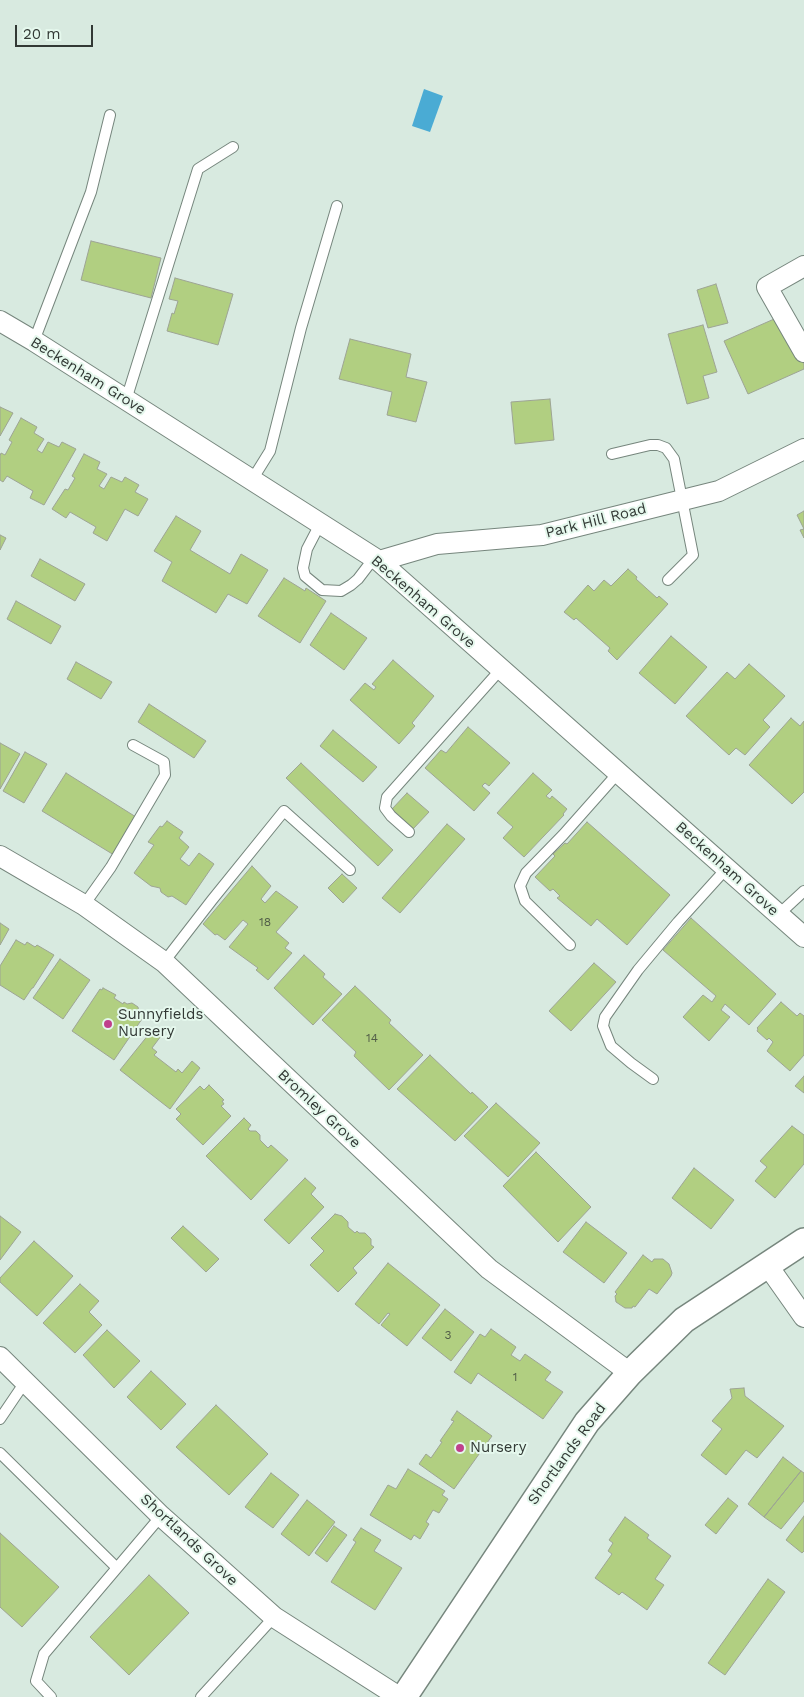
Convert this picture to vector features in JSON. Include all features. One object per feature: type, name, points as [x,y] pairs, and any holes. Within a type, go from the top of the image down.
[{"type":"street","points":[[804,266],[768,287],[804,352]]},
{"type":"street","name":"Beckenham Grove","points":[[0,322],[34,341],[376,560],[804,938]]},
{"type":"street","name":"Park Hill Road","points":[[376,560],[437,544],[542,535],[720,491],[804,448]]},
{"type":"street","name":"Bromley Grove","points":[[0,856],[84,905],[164,962],[489,1269],[630,1372]]},
{"type":"street","name":"Shortlands Road","points":[[404,1697],[587,1422],[630,1372],[684,1320],[804,1241]]},
{"type":"street","points":[[768,1266],[804,1317]]},
{"type":"street","name":"Shortlands Grove","points":[[0,1357],[161,1516],[274,1617],[399,1697]]},
{"type":"lane","points":[[34,341],[91,192],[110,115]]},
{"type":"lane","points":[[126,400],[198,170],[232,147]]},
{"type":"lane","points":[[252,480],[270,451],[301,328],[337,206]]},
{"type":"lane","points":[[612,454],[650,445],[658,445],[666,448],[674,459],[693,555],[668,580]]},
{"type":"lane","points":[[320,524],[307,549],[303,568],[305,576],[322,590],[341,591],[351,586],[376,560]]},
{"type":"lane","points":[[409,832],[390,816],[385,808],[387,797],[500,669]]},
{"type":"lane","points":[[84,905],[111,867],[165,775],[164,762],[133,744]]},
{"type":"lane","points":[[570,945],[525,900],[520,886],[526,873],[563,836],[618,773]]},
{"type":"lane","points":[[164,962],[284,811],[350,870]]},
{"type":"lane","points":[[653,1079],[611,1046],[603,1026],[605,1017],[638,970],[726,869]]},
{"type":"lane","points":[[778,915],[804,891]]},
{"type":"lane","points":[[0,1419],[25,1382]]},
{"type":"lane","points":[[0,1453],[117,1568]]},
{"type":"lane","points":[[51,1697],[36,1681],[44,1654],[161,1516]]},
{"type":"lane","points":[[201,1697],[274,1617]]},
{"type":"water","points":[[424,89],[443,96],[430,132],[412,126]]},
{"type":"building","points":[[91,241],[161,258],[151,298],[81,280]]},
{"type":"building","points":[[175,278],[233,294],[218,345],[167,331],[172,313],[174,314],[178,301],[169,299]]},
{"type":"building","points":[[716,284],[728,323],[708,328],[697,290]]},
{"type":"building","points":[[781,316],[804,364],[804,369],[748,394],[724,341]]},
{"type":"building","points":[[703,325],[717,372],[703,376],[709,398],[687,404],[668,334]]},
{"type":"building","points":[[350,339],[411,354],[406,377],[427,382],[416,422],[387,415],[392,392],[339,379]]},
{"type":"building","points":[[550,399],[554,440],[515,444],[511,402]]},
{"type":"building","points":[[0,407],[13,413],[0,436]]},
{"type":"building","points":[[21,418],[37,427],[34,433],[44,439],[37,450],[42,453],[48,442],[59,447],[62,442],[76,449],[44,505],[30,498],[33,491],[7,476],[3,482],[0,480],[1,453],[5,455],[12,442],[9,440]]},
{"type":"building","points":[[84,454],[100,462],[97,469],[107,474],[99,486],[104,489],[111,477],[122,482],[125,477],[139,485],[135,492],[148,499],[138,516],[125,509],[107,541],[93,533],[96,527],[70,512],[66,518],[52,509],[65,489],[68,490],[75,478],[72,476]]},
{"type":"building","points":[[804,511],[804,529],[797,515]]},
{"type":"building","points":[[176,516],[201,531],[190,550],[230,574],[241,554],[268,570],[247,604],[228,594],[216,613],[162,581],[172,562],[154,551]]},
{"type":"building","points":[[804,529],[804,538],[800,530]]},
{"type":"building","points":[[0,535],[6,538],[0,550]]},
{"type":"building","points":[[40,559],[85,584],[75,601],[31,576]]},
{"type":"building","points":[[628,569],[657,598],[659,596],[668,604],[617,660],[608,651],[610,648],[576,618],[574,620],[564,612],[588,585],[594,591],[604,580],[611,586]]},
{"type":"building","points":[[284,578],[305,591],[306,588],[326,601],[300,643],[258,616]]},
{"type":"building","points":[[16,601],[61,626],[51,644],[7,619]]},
{"type":"building","points":[[331,613],[367,638],[344,670],[310,645]]},
{"type":"building","points":[[671,636],[707,667],[675,704],[639,673]]},
{"type":"building","points":[[393,660],[434,696],[412,723],[415,726],[399,744],[350,700],[365,683],[374,690],[376,687],[372,684]]},
{"type":"building","points":[[76,662],[112,682],[101,699],[67,679]]},
{"type":"building","points":[[749,664],[785,696],[763,720],[770,727],[745,755],[736,748],[729,755],[686,716],[727,672],[735,679]]},
{"type":"building","points":[[149,704],[206,741],[194,758],[138,722]]},
{"type":"building","points":[[791,718],[800,726],[804,721],[804,792],[792,804],[749,765]]},
{"type":"building","points":[[468,727],[510,763],[489,786],[485,783],[482,786],[490,793],[474,811],[425,768],[441,750],[446,753]]},
{"type":"building","points":[[333,730],[377,767],[363,782],[320,746]]},
{"type":"building","points":[[0,743],[20,754],[0,789]]},
{"type":"building","points":[[25,752],[47,764],[24,803],[3,791]]},
{"type":"building","points":[[301,763],[393,850],[378,866],[286,778]]},
{"type":"building","points":[[66,773],[136,817],[114,855],[42,811]]},
{"type":"building","points":[[533,773],[552,790],[546,796],[550,799],[552,796],[567,809],[564,815],[524,857],[503,838],[513,827],[497,813]]},
{"type":"building","points":[[407,793],[429,812],[413,829],[392,809]]},
{"type":"building","points":[[167,821],[183,832],[179,838],[189,847],[180,859],[189,866],[199,853],[214,864],[186,905],[172,896],[168,897],[161,892],[160,888],[151,886],[134,873],[154,845],[148,842],[160,826],[162,827]]},
{"type":"building","points":[[587,822],[670,895],[627,945],[597,919],[591,926],[557,898],[560,896],[553,889],[550,891],[535,877],[555,856],[553,854],[565,843],[567,844]]},
{"type":"building","points":[[447,824],[465,839],[400,913],[382,898]]},
{"type":"building","points":[[252,866],[271,886],[261,899],[265,903],[276,891],[298,907],[276,932],[289,943],[285,948],[292,953],[268,980],[256,970],[258,968],[229,947],[248,924],[243,920],[225,940],[217,934],[215,935],[203,924]]},
{"type":"building","points":[[342,874],[357,888],[343,903],[328,888]]},
{"type":"building","points":[[691,918],[776,994],[749,1025],[725,1004],[721,1010],[730,1017],[709,1041],[683,1017],[703,995],[712,1002],[716,996],[663,950]]},
{"type":"building","points":[[0,923],[9,929],[0,945]]},
{"type":"building","points":[[16,940],[25,945],[27,942],[35,947],[37,945],[54,955],[24,1000],[0,985],[0,966]]},
{"type":"building","points":[[304,955],[325,974],[323,977],[342,994],[313,1025],[274,988]]},
{"type":"building","points":[[60,959],[90,980],[63,1019],[33,998]]},
{"type":"building","points":[[594,963],[616,982],[571,1031],[549,1011]]},
{"type":"building","points":[[355,986],[391,1020],[389,1023],[423,1055],[389,1090],[354,1056],[356,1052],[322,1020]]},
{"type":"building","name":"Sunnyfields Nursery","points":[[103,988],[116,995],[114,998],[123,1004],[124,1002],[127,1004],[132,1003],[138,1007],[139,1013],[144,1016],[114,1060],[72,1031],[100,989],[102,990]]},
{"type":"building","points":[[781,1002],[797,1016],[800,1013],[804,1016],[804,1055],[790,1071],[767,1051],[773,1042],[769,1038],[767,1040],[757,1031],[757,1028]]},
{"type":"building","points":[[153,1029],[161,1036],[152,1048],[157,1052],[154,1055],[176,1072],[178,1069],[182,1073],[192,1061],[200,1068],[170,1109],[120,1070]]},
{"type":"building","points":[[430,1055],[471,1094],[472,1092],[488,1107],[455,1141],[397,1089]]},
{"type":"building","points":[[804,1076],[804,1093],[795,1086]]},
{"type":"building","points":[[209,1085],[224,1100],[222,1101],[224,1104],[221,1106],[231,1116],[203,1145],[176,1119],[181,1114],[176,1109],[200,1086],[204,1090]]},
{"type":"building","points":[[496,1103],[540,1143],[508,1177],[464,1136]]},
{"type":"building","points":[[244,1118],[251,1125],[248,1129],[250,1131],[256,1131],[260,1135],[260,1140],[268,1148],[271,1145],[288,1160],[251,1200],[206,1156]]},
{"type":"building","points":[[792,1126],[804,1135],[804,1164],[775,1198],[755,1181],[767,1167],[760,1161]]},
{"type":"building","points":[[536,1152],[591,1207],[558,1242],[503,1186]]},
{"type":"building","points":[[694,1168],[734,1200],[711,1229],[672,1198]]},
{"type":"building","points":[[305,1178],[316,1188],[311,1194],[324,1207],[289,1244],[264,1220]]},
{"type":"building","points":[[335,1214],[342,1216],[348,1222],[348,1227],[355,1233],[357,1231],[365,1233],[371,1239],[371,1245],[374,1247],[353,1268],[357,1273],[338,1292],[310,1265],[324,1251],[311,1238]]},
{"type":"building","points":[[0,1216],[21,1232],[0,1260]]},
{"type":"building","points":[[586,1222],[627,1253],[604,1283],[563,1252]]},
{"type":"building","points":[[183,1226],[219,1259],[206,1272],[171,1238]]},
{"type":"building","points":[[34,1241],[73,1276],[37,1316],[0,1282],[0,1278]]},
{"type":"building","points":[[643,1255],[652,1262],[654,1259],[663,1259],[669,1264],[671,1276],[657,1294],[649,1289],[635,1307],[625,1308],[616,1302],[615,1296],[617,1294],[615,1292]]},
{"type":"building","points":[[388,1263],[440,1305],[407,1346],[381,1325],[390,1314],[388,1313],[379,1324],[355,1304]]},
{"type":"building","points":[[80,1284],[99,1301],[89,1312],[102,1325],[75,1353],[43,1323]]},
{"type":"building","points":[[445,1309],[474,1332],[451,1361],[422,1338]]},
{"type":"building","points":[[491,1329],[516,1347],[511,1355],[520,1361],[525,1354],[551,1372],[545,1380],[563,1392],[543,1419],[478,1373],[471,1384],[454,1372],[480,1334],[485,1337]]},
{"type":"building","points":[[107,1330],[140,1361],[114,1388],[83,1355]]},
{"type":"building","points":[[151,1371],[186,1404],[161,1430],[127,1397]]},
{"type":"building","points":[[744,1388],[745,1396],[784,1426],[757,1458],[746,1450],[726,1475],[701,1455],[722,1429],[712,1421],[732,1398],[730,1389]]},
{"type":"building","points":[[216,1405],[268,1454],[229,1495],[176,1447]]},
{"type":"building","name":"Nursery","points":[[457,1411],[492,1436],[454,1489],[419,1464],[426,1454],[431,1458],[454,1421],[451,1420]]},
{"type":"building","points":[[783,1457],[801,1471],[764,1517],[748,1504]]},
{"type":"building","points":[[408,1469],[445,1491],[442,1495],[448,1499],[439,1513],[433,1510],[426,1522],[429,1524],[420,1539],[414,1535],[411,1540],[370,1515],[388,1485],[396,1489]]},
{"type":"building","points":[[801,1471],[804,1473],[804,1501],[781,1529],[764,1517]]},
{"type":"building","points":[[271,1473],[299,1495],[273,1528],[245,1507]]},
{"type":"building","points":[[728,1498],[738,1506],[716,1534],[705,1525]]},
{"type":"building","points":[[307,1500],[335,1522],[309,1556],[281,1534]]},
{"type":"building","points":[[804,1516],[804,1551],[802,1553],[786,1540]]},
{"type":"building","points":[[625,1517],[649,1535],[647,1538],[671,1556],[655,1579],[664,1585],[647,1610],[622,1592],[619,1595],[595,1578],[612,1554],[608,1551],[613,1543],[609,1540]]},
{"type":"building","points":[[334,1526],[347,1535],[327,1562],[315,1553]]},
{"type":"building","points":[[361,1528],[381,1540],[374,1551],[402,1568],[375,1610],[331,1582],[356,1542],[353,1540]]},
{"type":"building","points":[[0,1533],[59,1587],[22,1627],[0,1607]]},
{"type":"building","points":[[149,1575],[189,1613],[129,1675],[90,1637]]},
{"type":"building","points":[[768,1579],[785,1592],[725,1675],[708,1663]]},
{"type":"place","name":"Sunnyfields Nursery","points":[[108,1024]]},
{"type":"place","name":"Nursery","points":[[460,1448]]}]
